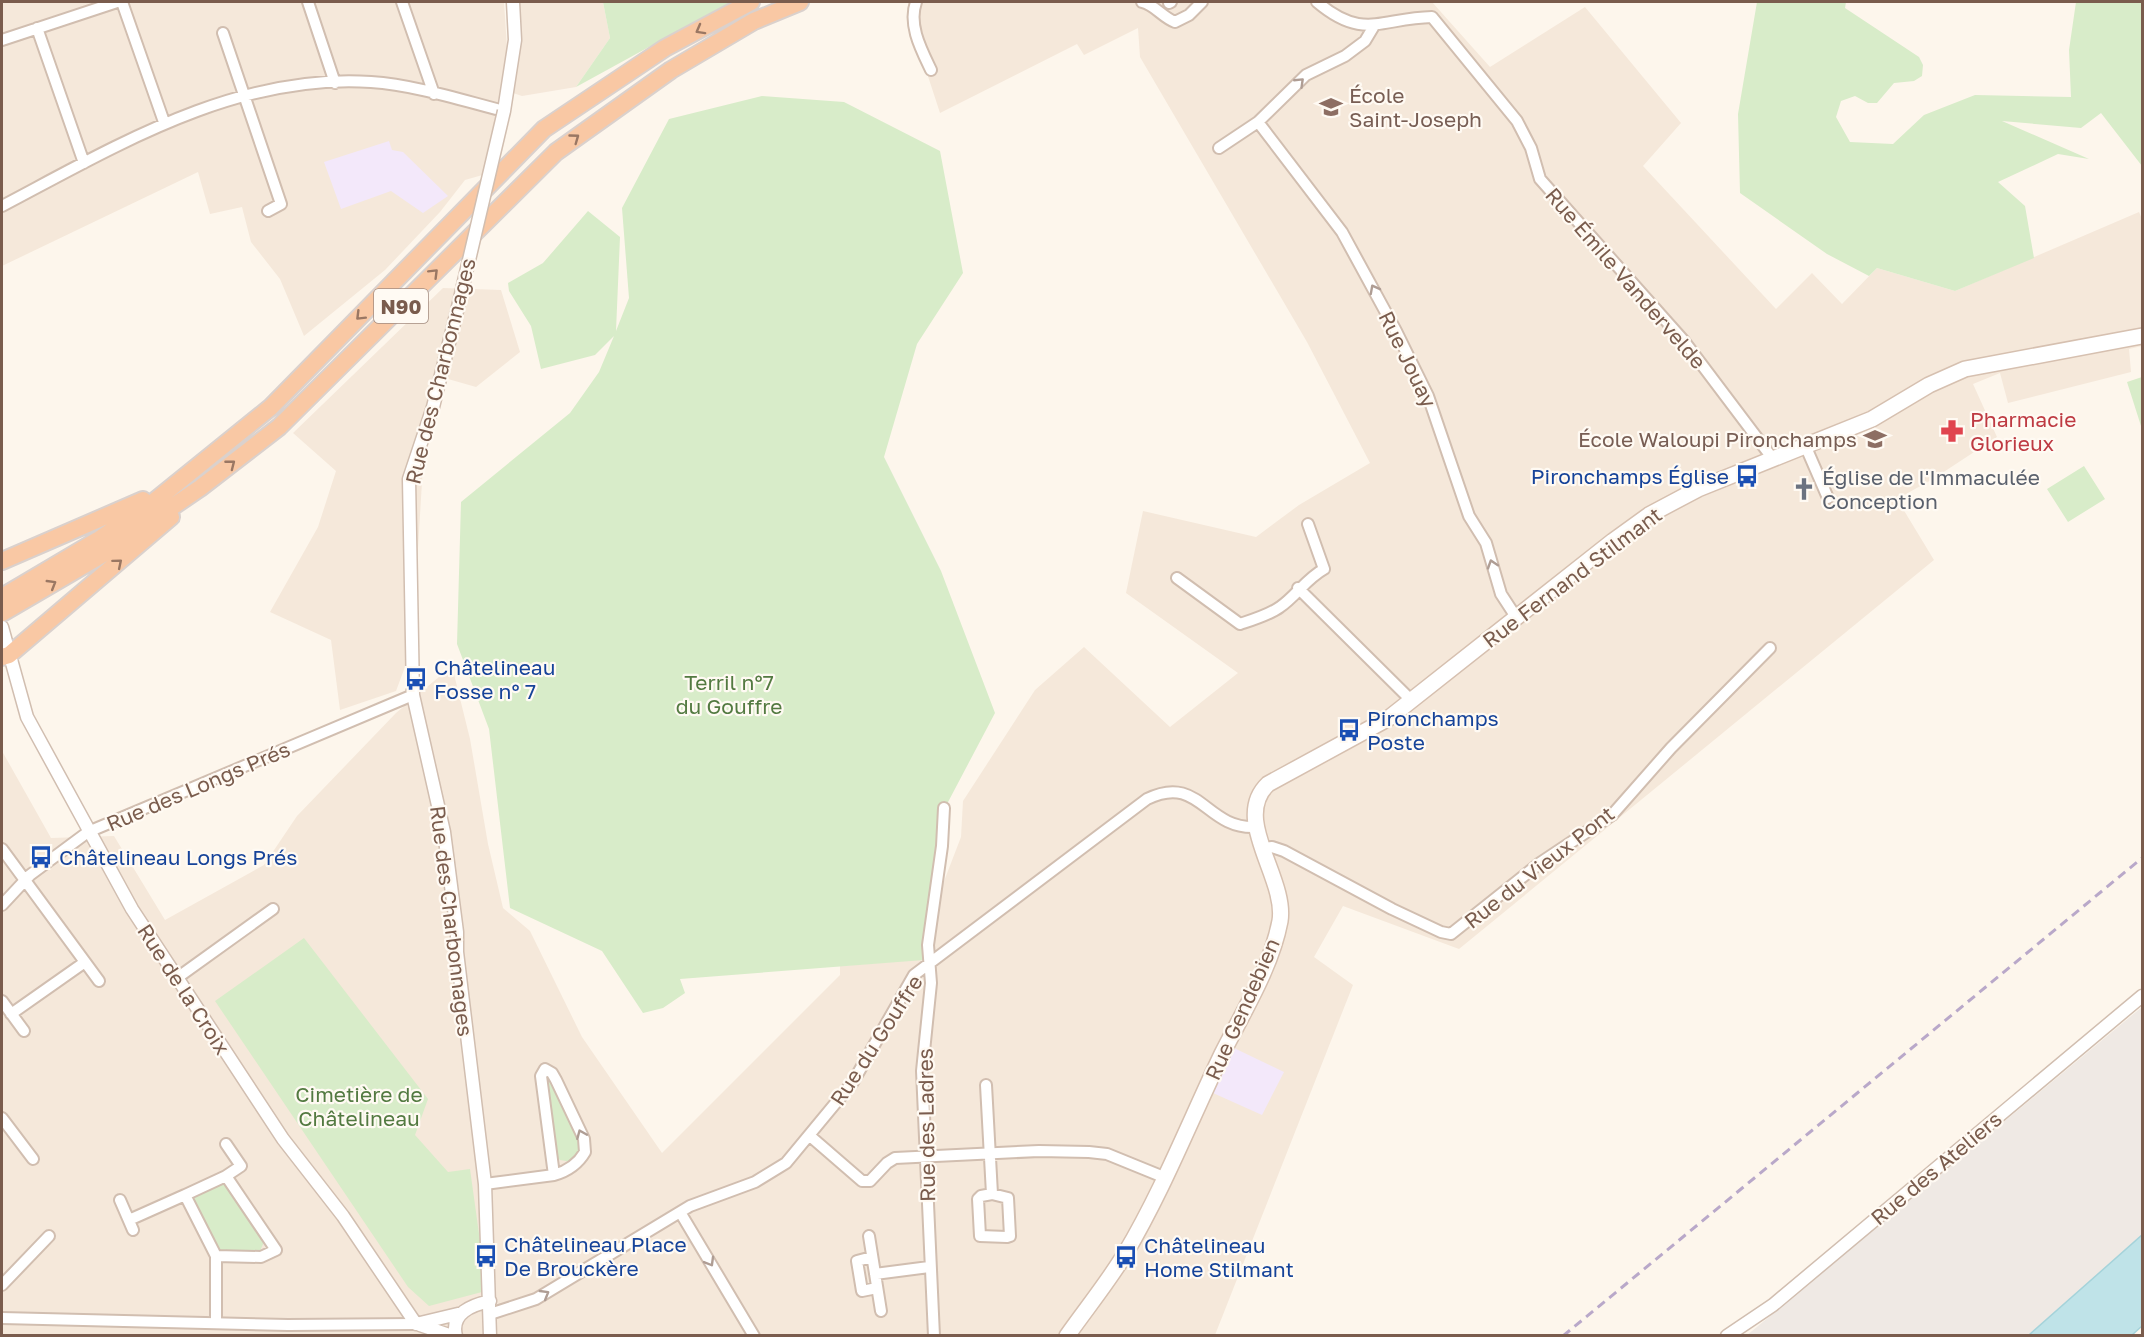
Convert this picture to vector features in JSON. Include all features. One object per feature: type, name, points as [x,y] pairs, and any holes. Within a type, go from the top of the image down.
[{"type":"highway","name":"N90","points":[[2,613],[103,554],[194,481],[271,407],[544,129],[665,48],[751,2]]},
{"type":"highway","name":"N90","points":[[2,597],[279,427],[556,152],[671,70],[754,21],[800,2]]},
{"type":"highway","points":[[2,561],[194,481]]},
{"type":"highway","points":[[4,645],[162,527],[194,481]]},
{"type":"main road","name":"Rue Fernand Stilmant","points":[[1412,701],[1516,617],[1649,515],[1698,489],[1872,419],[1929,385],[1965,369],[2008,359],[2142,336]]},
{"type":"main road","name":"Rue Gendebien","points":[[1067,1335],[1124,1256],[1166,1178],[1269,960],[1280,920],[1280,902],[1264,848],[1255,827],[1256,801],[1268,784],[1389,718],[1412,701]]},
{"type":"street","points":[[2,40],[117,2]]},
{"type":"street","points":[[122,2],[164,122]]},
{"type":"street","points":[[308,2],[335,83]]},
{"type":"street","points":[[402,2],[434,94]]},
{"type":"street","name":"Rue des Charbonnages","points":[[488,1333],[490,1301],[486,1184],[444,832],[413,695],[409,479],[433,407],[504,111],[515,40],[513,2]]},
{"type":"street","points":[[915,2],[913,9],[916,38],[931,70]]},
{"type":"street","points":[[1142,2],[1150,3],[1163,17],[1175,22],[1189,15],[1202,2]]},
{"type":"street","name":"Rue Émile Vandervelde","points":[[1317,2],[1333,15],[1355,24],[1374,26],[1414,17],[1432,17],[1516,121],[1531,148],[1540,179],[1684,341],[1773,459]]},
{"type":"street","points":[[1219,148],[1258,122],[1306,75],[1345,56],[1365,41],[1374,26]]},
{"type":"street","points":[[37,28],[84,163]]},
{"type":"street","points":[[223,33],[281,204],[268,211]]},
{"type":"street","points":[[2,206],[164,122],[245,96],[315,83],[372,82],[504,111]]},
{"type":"street","name":"Rue Jouay","points":[[1258,122],[1342,232],[1396,331],[1428,396],[1469,516],[1486,543],[1501,594],[1516,617]]},
{"type":"street","points":[[1805,445],[1828,498]]},
{"type":"street","points":[[1177,578],[1239,624],[1249,621],[1280,608],[1298,588],[1324,569],[1308,524]]},
{"type":"street","points":[[1298,588],[1412,701]]},
{"type":"street","name":"Rue de la Croix","points":[[4,645],[27,717],[132,909],[283,1138],[343,1216],[416,1324]]},
{"type":"street","name":"Rue du Vieux Pont","points":[[1264,848],[1272,847],[1284,851],[1392,909],[1441,932],[1451,934],[1540,863],[1612,815],[1671,748],[1770,648]]},
{"type":"street","name":"Rue des Longs Prés","points":[[2,905],[24,881],[88,832],[413,695]]},
{"type":"street","name":"Rue du Gouffre","points":[[490,1314],[536,1299],[680,1212],[772,1173],[786,1163],[853,1082],[914,975],[1156,795],[1166,791],[1184,792],[1226,822],[1242,827],[1255,827]]},
{"type":"street","name":"Rue des Ladres","points":[[934,1335],[929,1267],[922,1071],[931,983],[927,945],[942,846],[944,808]]},
{"type":"street","points":[[2,849],[99,981]]},
{"type":"street","points":[[177,978],[273,909]]},
{"type":"street","points":[[11,1014],[85,962]]},
{"type":"street","name":"Rue des Ateliers","points":[[1727,1335],[1773,1305],[2142,996]]},
{"type":"street","points":[[2,1001],[24,1031]]},
{"type":"street","points":[[486,1184],[554,1174],[574,1166],[582,1158],[586,1147],[552,1073],[545,1069],[541,1076],[554,1174]]},
{"type":"street","points":[[986,1085],[992,1194]]},
{"type":"street","points":[[2,1118],[33,1159]]},
{"type":"street","points":[[810,1136],[862,1181],[870,1181],[887,1162],[895,1158],[1039,1151],[1098,1153],[1166,1178]]},
{"type":"street","points":[[120,1200],[131,1225],[185,1195],[226,1176],[241,1166],[226,1144]]},
{"type":"street","points":[[216,1256],[261,1257],[276,1250],[226,1176]]},
{"type":"street","points":[[992,1194],[1008,1198],[1010,1236],[980,1236],[978,1199],[981,1196],[992,1194]]},
{"type":"street","points":[[185,1195],[216,1256],[216,1321]]},
{"type":"street","points":[[680,1212],[754,1335]]},
{"type":"street","points":[[2,1285],[49,1236]]},
{"type":"street","points":[[869,1236],[881,1311]]},
{"type":"street","points":[[872,1257],[857,1260],[858,1271],[862,1291],[877,1288]]},
{"type":"street","points":[[875,1274],[929,1267]]},
{"type":"street","points":[[2,1318],[216,1321],[289,1330],[416,1324],[462,1313],[490,1301]]},
{"type":"street","points":[[416,1324],[454,1335],[455,1321],[462,1313]]},
{"type":"shaded area","points":[[2,2],[504,2],[508,63],[486,174],[465,180],[440,212],[385,270],[304,336],[280,279],[251,242],[242,207],[210,214],[198,172],[2,266]]},
{"type":"shaded area","points":[[517,2],[603,2],[610,38],[576,87],[522,96],[513,93]]},
{"type":"shaded area","points":[[913,2],[1432,2],[1490,67],[1585,7],[1681,123],[1643,166],[1776,309],[1812,273],[1842,304],[1877,268],[1955,291],[2139,212],[2142,219],[2142,346],[2129,349],[2131,372],[2008,403],[2000,373],[1973,384],[1997,437],[1933,479],[1897,499],[1934,560],[1459,949],[1343,906],[1314,957],[1353,985],[1215,1335],[2,1335],[2,751],[51,838],[114,836],[165,920],[264,865],[297,816],[396,713],[452,666],[470,739],[488,844],[503,908],[530,931],[582,1037],[662,1153],[840,975],[840,966],[924,959],[926,928],[961,837],[963,801],[1035,690],[1084,647],[1170,727],[1238,673],[1126,593],[1143,511],[1256,537],[1299,505],[1370,463],[1307,342],[1140,57],[1138,28],[1084,55],[1077,44],[940,113],[908,15]]},
{"type":"shaded area","points":[[389,141],[392,150],[403,152],[448,196],[423,213],[391,191],[341,209],[324,162]]},
{"type":"shaded area","points":[[443,288],[501,290],[520,352],[476,387],[441,377],[425,432],[412,648],[396,691],[340,710],[331,640],[270,612],[318,527],[336,471],[293,433]]},
{"type":"shaded area","points":[[2142,1007],[2142,1235],[2029,1335],[1746,1336]]},
{"type":"shaded area","points":[[1234,1048],[1284,1072],[1262,1115],[1213,1093]]},
{"type":"green space","points":[[603,2],[731,2],[576,87],[610,38]]},
{"type":"green space","points":[[1757,2],[1846,2],[1845,8],[1919,57],[1923,65],[1922,76],[1914,81],[1894,83],[1877,103],[1868,103],[1855,96],[1841,101],[1836,117],[1850,142],[1893,144],[1924,115],[1975,95],[2071,97],[2069,50],[2076,2],[2142,2],[2142,166],[2101,113],[2081,128],[2002,121],[2089,159],[2058,154],[1998,182],[2025,206],[2034,258],[1955,291],[1877,268],[1869,276],[1827,254],[1740,193],[1738,114]]},
{"type":"green space","name":"Terril n°7 du Gouffre","points":[[762,96],[844,102],[940,151],[963,273],[917,344],[884,457],[941,571],[995,713],[947,804],[924,960],[680,979],[685,993],[663,1008],[643,1013],[602,951],[510,908],[489,729],[457,644],[461,502],[570,413],[599,372],[614,336],[595,355],[541,369],[531,326],[509,291],[508,283],[543,263],[588,211],[620,237],[616,331],[629,298],[622,208],[669,119]]},
{"type":"green space","points":[[2142,377],[2142,425],[2141,426],[2127,382]]},
{"type":"green space","points":[[2084,466],[2105,499],[2068,522],[2047,489]]},
{"type":"green space","name":"Cimetière de Châtelineau","points":[[304,938],[428,1099],[415,1135],[448,1172],[470,1169],[480,1241],[482,1292],[429,1306],[408,1287],[215,1001]]},
{"type":"green space","points":[[552,1082],[579,1136],[583,1150],[572,1162],[560,1160],[555,1155],[546,1085]]},
{"type":"green space","points":[[223,1183],[228,1185],[265,1240],[259,1253],[220,1253],[194,1204],[195,1196]]},
{"type":"water","points":[[2142,1235],[2142,1326],[2132,1335],[2029,1335]]},
{"type":"railway","points":[[1563,1336],[2142,858]]},
{"type":"place","name":"École Saint-Joseph","points":[[1331,107]]},
{"type":"place","name":"Pharmacie Glorieux","points":[[1952,431]]},
{"type":"place","name":"École Waloupi Pironchamps","points":[[1875,439]]},
{"type":"place","name":"Pironchamps Église","points":[[1747,476]]},
{"type":"place","name":"Église de l'Immaculée Conception","points":[[1804,489]]},
{"type":"place","name":"Châtelineau Fosse n° 7","points":[[416,679]]},
{"type":"place","name":"Pironchamps Poste","points":[[1349,730]]},
{"type":"place","name":"Châtelineau Longs Prés","points":[[41,857]]},
{"type":"place","name":"Châtelineau Place De Brouckère","points":[[486,1256]]},
{"type":"place","name":"Châtelineau Home Stilmant","points":[[1126,1257]]}]
